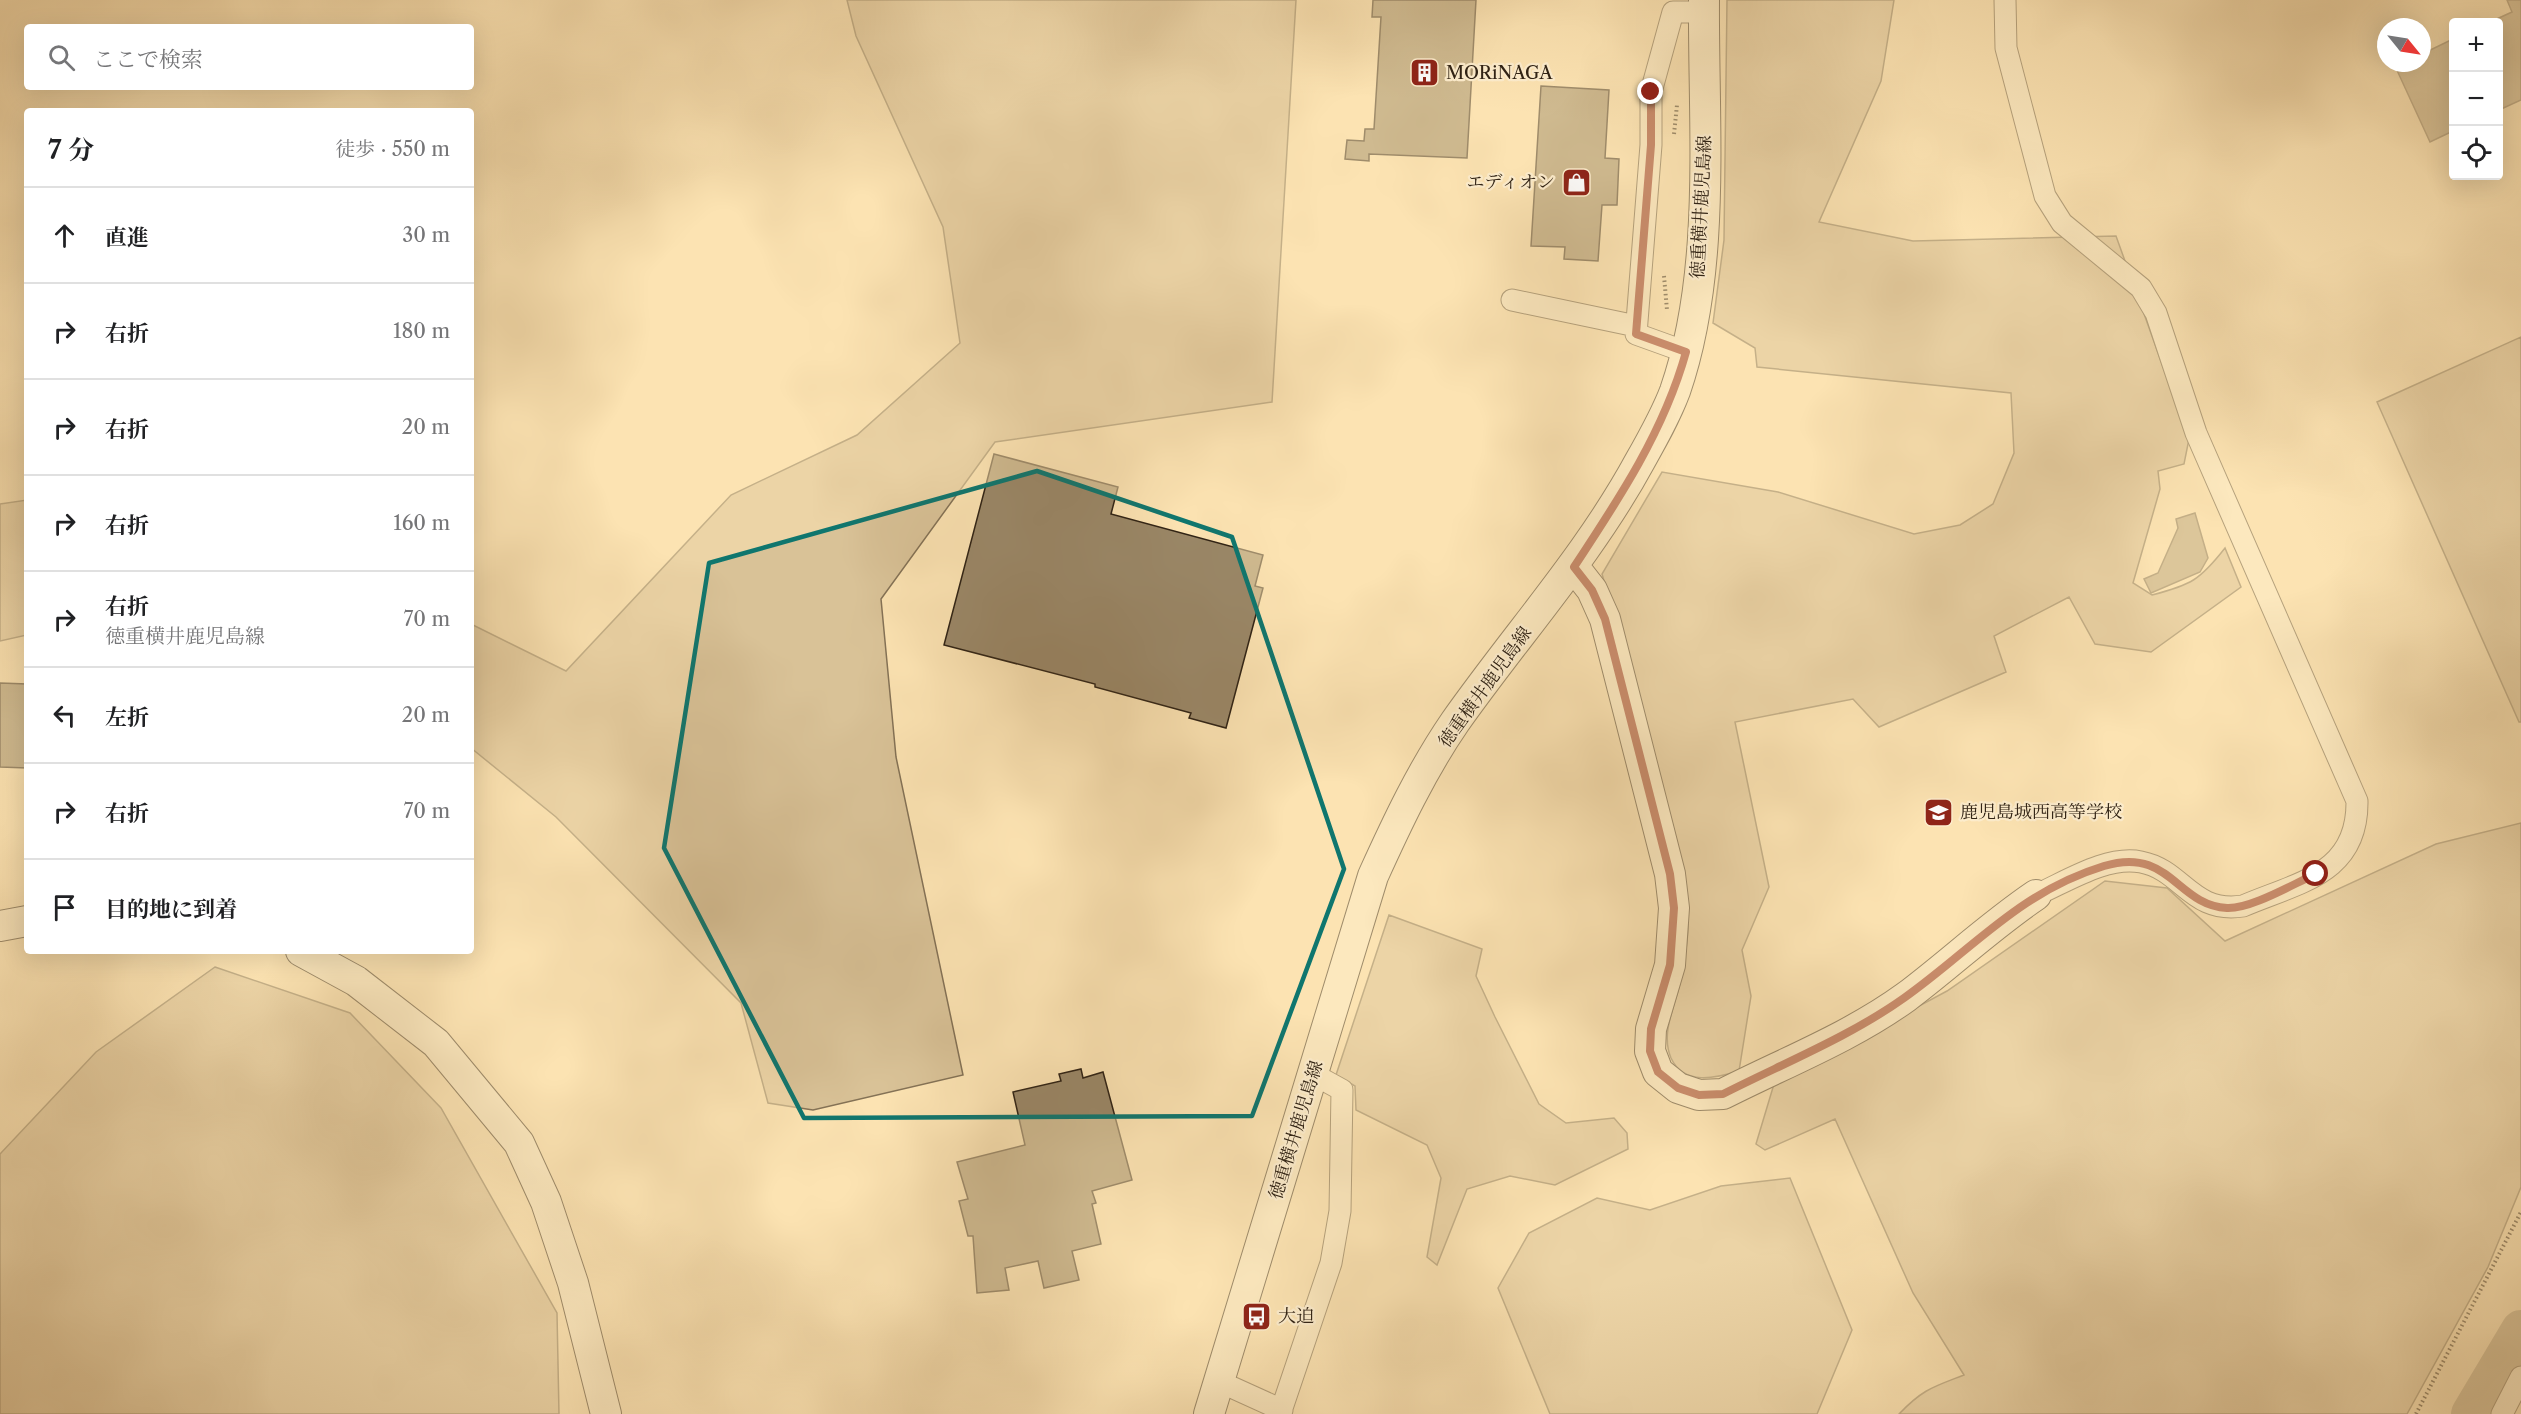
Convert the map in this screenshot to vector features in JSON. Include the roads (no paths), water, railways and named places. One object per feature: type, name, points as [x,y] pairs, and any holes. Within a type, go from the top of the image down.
[{"type":"street","points":[[1574,567],[1592,590],[1605,619],[1670,874],[1674,936],[1670,965],[1651,1029],[1650,1051],[1658,1072],[1678,1088],[1699,1095],[1723,1094],[1864,1023],[1905,997],[2005,916],[2036,895],[2101,867],[2121,862],[2139,861],[2156,867],[2211,905],[2228,908],[2243,906],[2336,864],[2350,844],[2354,833],[2357,823],[2356,801],[2196,433],[2156,313],[2141,288],[2062,222],[2045,196],[2006,48],[2005,0]]},
{"type":"street","points":[[1686,352],[1636,334],[1636,326],[1651,145],[1651,92],[1672,12],[1704,6]]},
{"type":"street","name":"徳重横井鹿児島線","points":[[1209,1414],[1373,876],[1403,810],[1455,723],[1574,567],[1621,495],[1660,425],[1675,392],[1686,352],[1701,260],[1705,202],[1704,6]]},
{"type":"street","points":[[1512,300],[1636,326]]},
{"type":"street","points":[[0,926],[24,922]]},
{"type":"street","points":[[306,954],[356,981],[436,1043],[519,1143],[546,1202],[573,1283],[606,1414]]},
{"type":"street","points":[[1218,1381],[1281,1412],[1331,1263],[1340,1211],[1342,1090],[1313,1074]]},
{"type":"street","points":[[2502,1414],[2521,1377]]},
{"type":"waterway","points":[[2471,1414],[2521,1330]]},
{"type":"place","name":"MORiNAGA","points":[[1425,73]]},
{"type":"place","name":"エディオン","points":[[1576,182]]},
{"type":"place","name":"鹿児島城西高等学校","points":[[1939,812]]},
{"type":"place","name":"大迫","points":[[1257,1316]]}]
